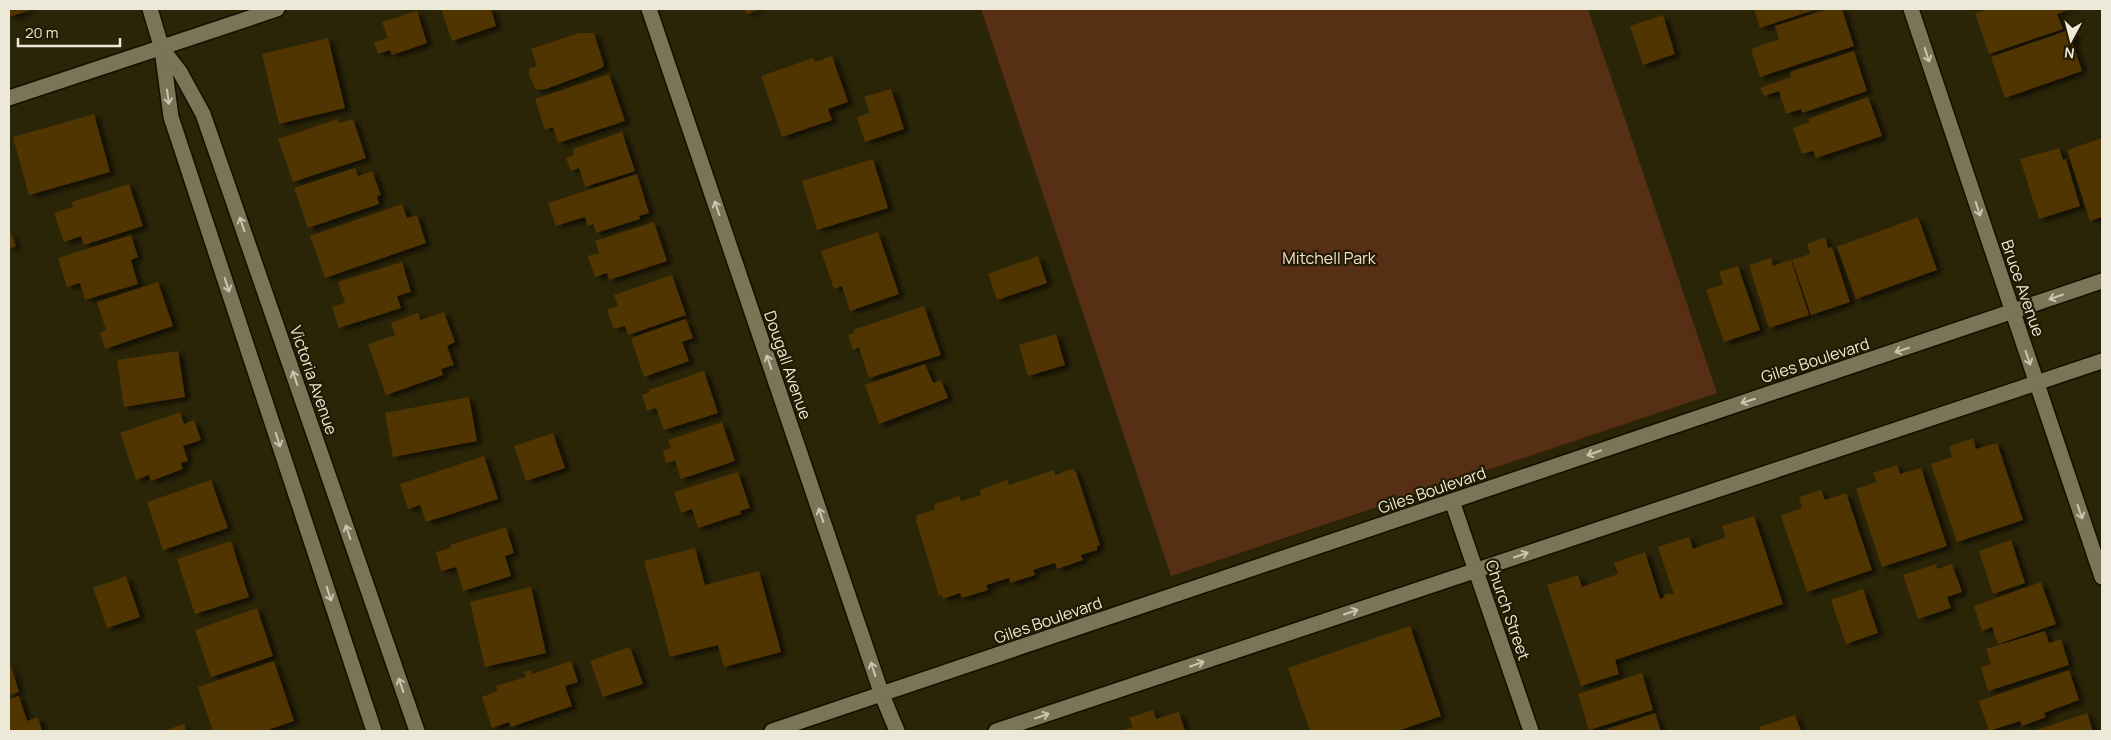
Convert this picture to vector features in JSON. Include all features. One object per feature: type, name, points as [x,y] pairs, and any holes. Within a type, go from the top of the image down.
[{"type":"street","name":"Victoria Avenue","points":[[150,9],[162,48],[172,117],[374,731]]},
{"type":"street","points":[[9,98],[278,9]]},
{"type":"street","name":"Dougall Avenue","points":[[649,9],[882,695],[897,731]]},
{"type":"street","name":"Bruce Avenue","points":[[1911,9],[2102,578]]},
{"type":"street","name":"Victoria Avenue","points":[[162,48],[180,72],[203,114],[417,731]]},
{"type":"street","name":"Giles Boulevard","points":[[772,731],[2102,282]]},
{"type":"street","points":[[996,731],[2102,360]]},
{"type":"street","name":"Church Street","points":[[1452,501],[1531,731]]},
{"type":"green space","name":"Mitchell Park","points":[[981,9],[1588,9],[1717,393],[1171,576]]},
{"type":"building","points":[[9,9],[34,9],[9,17]]},
{"type":"building","points":[[441,9],[491,9],[496,26],[452,41]]},
{"type":"building","points":[[744,9],[762,9],[746,14]]},
{"type":"building","points":[[1754,9],[1817,9],[1760,28]]},
{"type":"building","points":[[1828,9],[1842,9],[1854,46],[1760,77],[1751,49],[1779,39],[1775,26]]},
{"type":"building","points":[[1987,9],[2068,10],[2057,14],[2063,29],[1989,54],[1975,13]]},
{"type":"building","points":[[417,11],[427,43],[392,55],[390,50],[378,54],[374,42],[388,38],[382,22]]},
{"type":"building","points":[[1663,15],[1675,54],[1643,65],[1630,26]]},
{"type":"building","points":[[2069,30],[2070,33],[2073,32],[2076,39],[2072,41],[2082,71],[2005,98],[1991,57]]},
{"type":"building","points":[[579,33],[594,33],[604,65],[602,68],[546,89],[536,90],[529,75],[529,68],[537,66],[531,49]]},
{"type":"building","points":[[328,38],[345,108],[279,124],[262,54]]},
{"type":"building","points":[[1854,51],[1867,91],[1802,113],[1801,109],[1786,114],[1779,91],[1764,96],[1760,88],[1791,77],[1790,72]]},
{"type":"building","points":[[832,56],[848,102],[828,109],[832,120],[782,137],[761,76],[813,58],[815,62]]},
{"type":"building","points":[[609,74],[625,121],[558,143],[553,127],[545,130],[535,99]]},
{"type":"building","points":[[891,89],[904,129],[865,142],[857,117],[870,113],[864,97]]},
{"type":"building","points":[[1868,97],[1882,136],[1816,158],[1813,151],[1802,154],[1793,128],[1810,122],[1808,119]]},
{"type":"building","points":[[94,114],[110,172],[29,195],[13,137]]},
{"type":"building","points":[[338,119],[339,123],[353,119],[366,158],[293,182],[278,139]]},
{"type":"building","points":[[622,132],[635,171],[585,187],[579,168],[571,171],[566,158],[574,155],[573,149]]},
{"type":"building","points":[[2102,138],[2102,217],[2090,221],[2067,150]]},
{"type":"building","points":[[2059,148],[2063,160],[2066,159],[2080,206],[2039,219],[2020,159]]},
{"type":"building","points":[[873,159],[888,208],[817,230],[802,181]]},
{"type":"building","points":[[355,168],[358,176],[372,171],[381,195],[377,196],[379,204],[308,228],[294,188]]},
{"type":"building","points":[[637,174],[649,213],[639,216],[640,219],[596,233],[593,224],[588,226],[585,217],[556,226],[548,203]]},
{"type":"building","points":[[129,184],[143,226],[84,245],[81,236],[64,242],[54,213],[73,207],[72,202]]},
{"type":"building","points":[[402,204],[407,218],[417,215],[426,243],[325,278],[310,236]]},
{"type":"building","points":[[1918,217],[1937,270],[1856,299],[1837,247]]},
{"type":"building","points":[[654,222],[667,261],[609,280],[607,273],[595,277],[588,256],[599,253],[595,241]]},
{"type":"building","points":[[9,228],[16,246],[9,249]]},
{"type":"building","points":[[878,232],[899,294],[850,311],[842,286],[834,289],[821,251]]},
{"type":"building","points":[[131,235],[138,257],[131,260],[138,284],[85,300],[80,283],[67,287],[58,258]]},
{"type":"building","points":[[1825,237],[1828,248],[1832,247],[1850,302],[1811,315],[1792,260],[1810,254],[1807,244]]},
{"type":"building","points":[[1038,256],[1047,283],[997,300],[988,274]]},
{"type":"building","points":[[1771,258],[1773,266],[1791,260],[1809,315],[1769,328],[1749,265]]},
{"type":"building","points":[[402,262],[411,292],[397,296],[401,308],[339,328],[332,307],[345,303],[338,282]]},
{"type":"building","points":[[1738,266],[1760,330],[1724,342],[1706,290],[1723,284],[1719,272]]},
{"type":"building","points":[[672,275],[686,315],[628,335],[625,326],[614,329],[607,310],[618,306],[614,295]]},
{"type":"building","points":[[158,282],[173,326],[105,349],[100,333],[106,330],[97,302]]},
{"type":"building","points":[[924,306],[941,355],[869,378],[859,347],[853,350],[848,335],[854,333],[853,330]]},
{"type":"building","points":[[444,312],[455,342],[447,346],[454,365],[441,369],[443,375],[386,395],[368,344],[395,335],[391,323],[418,313],[420,320]]},
{"type":"building","points":[[686,319],[693,338],[682,342],[689,361],[644,377],[631,338]]},
{"type":"building","points":[[1056,334],[1065,365],[1028,376],[1019,345]]},
{"type":"building","points":[[178,351],[185,397],[124,407],[117,360]]},
{"type":"building","points":[[925,364],[933,383],[941,380],[948,398],[879,424],[865,385]]},
{"type":"building","points":[[704,371],[718,413],[664,430],[656,408],[647,411],[642,395],[650,392],[649,390]]},
{"type":"building","points":[[469,397],[477,441],[393,457],[385,413]]},
{"type":"building","points":[[180,412],[184,424],[194,420],[201,440],[183,446],[188,461],[181,463],[183,469],[151,481],[149,475],[136,480],[120,433]]},
{"type":"building","points":[[722,422],[735,461],[681,479],[675,461],[666,463],[663,451],[671,448],[668,440]]},
{"type":"building","points":[[553,433],[565,468],[526,481],[514,446]]},
{"type":"building","points":[[1973,438],[1976,449],[1997,443],[2023,520],[1957,542],[1931,464],[1952,457],[1949,447]]},
{"type":"building","points":[[484,456],[498,499],[426,522],[420,505],[408,509],[400,484]]},
{"type":"building","points":[[1897,465],[1900,474],[1921,468],[1947,546],[1882,567],[1856,489],[1877,482],[1873,473]]},
{"type":"building","points":[[1072,469],[1076,472],[1100,545],[1097,546],[1097,550],[1081,555],[1083,560],[1057,569],[1055,563],[1033,570],[1035,575],[1010,583],[1009,578],[986,585],[988,590],[962,598],[960,593],[943,599],[942,595],[939,596],[916,520],[917,515],[934,510],[935,504],[959,496],[961,501],[981,495],[980,490],[1007,480],[1009,485],[1054,470],[1055,475]]},
{"type":"building","points":[[738,472],[750,508],[740,511],[741,514],[698,528],[692,509],[681,513],[674,492]]},
{"type":"building","points":[[211,480],[228,528],[163,550],[147,502]]},
{"type":"building","points":[[1821,490],[1825,500],[1846,493],[1872,570],[1807,592],[1781,516],[1802,508],[1799,497]]},
{"type":"building","points":[[1754,516],[1783,604],[1615,660],[1619,674],[1581,686],[1547,585],[1578,575],[1582,587],[1618,574],[1614,563],[1645,552],[1660,599],[1665,597],[1664,594],[1674,594],[1658,547],[1689,537],[1693,549],[1726,537],[1722,526]]},
{"type":"building","points":[[506,527],[514,553],[505,556],[511,576],[463,591],[456,567],[441,571],[436,552],[451,548],[450,545]]},
{"type":"building","points":[[2011,540],[2025,583],[1993,594],[1979,551]]},
{"type":"building","points":[[231,541],[249,597],[195,614],[177,559]]},
{"type":"building","points":[[695,548],[705,585],[759,571],[781,652],[724,667],[718,645],[670,657],[644,561]]},
{"type":"building","points":[[1936,564],[1937,569],[1952,564],[1962,592],[1947,597],[1951,608],[1918,619],[1903,575]]},
{"type":"building","points":[[126,576],[140,617],[107,628],[93,588]]},
{"type":"building","points":[[2041,582],[2056,624],[1998,644],[1992,627],[1982,631],[1974,606]]},
{"type":"building","points":[[531,587],[546,653],[485,667],[470,602]]},
{"type":"building","points":[[1863,589],[1878,633],[1846,644],[1831,600]]},
{"type":"building","points":[[257,608],[273,656],[211,677],[195,630]]},
{"type":"building","points":[[1410,626],[1441,716],[1398,731],[1310,731],[1288,668]]},
{"type":"building","points":[[2045,631],[2049,643],[2061,639],[2069,665],[1988,691],[1981,667],[1991,664],[1986,649]]},
{"type":"building","points":[[630,647],[643,684],[603,697],[590,661]]},
{"type":"building","points":[[9,660],[19,692],[9,695]]},
{"type":"building","points":[[274,661],[294,721],[265,731],[213,731],[198,687]]},
{"type":"building","points":[[571,661],[578,682],[565,686],[572,706],[511,727],[509,722],[492,728],[482,697],[498,691],[496,686],[526,677],[524,672],[531,670],[532,674]]},
{"type":"building","points":[[2069,670],[2079,700],[2044,713],[2046,717],[2022,726],[2020,721],[1989,731],[1979,701]]},
{"type":"building","points":[[1642,673],[1653,710],[1589,730],[1578,694]]},
{"type":"building","points":[[19,696],[27,721],[38,717],[42,731],[9,731],[9,699]]},
{"type":"building","points":[[1153,710],[1156,719],[1179,712],[1185,731],[1121,731],[1133,727],[1129,718]]},
{"type":"building","points":[[1655,713],[1661,731],[1602,731]]},
{"type":"building","points":[[2087,713],[2093,731],[2034,731]]},
{"type":"building","points":[[1795,715],[1801,731],[1761,731],[1759,727]]},
{"type":"building","points":[[184,724],[187,731],[163,731]]}]
